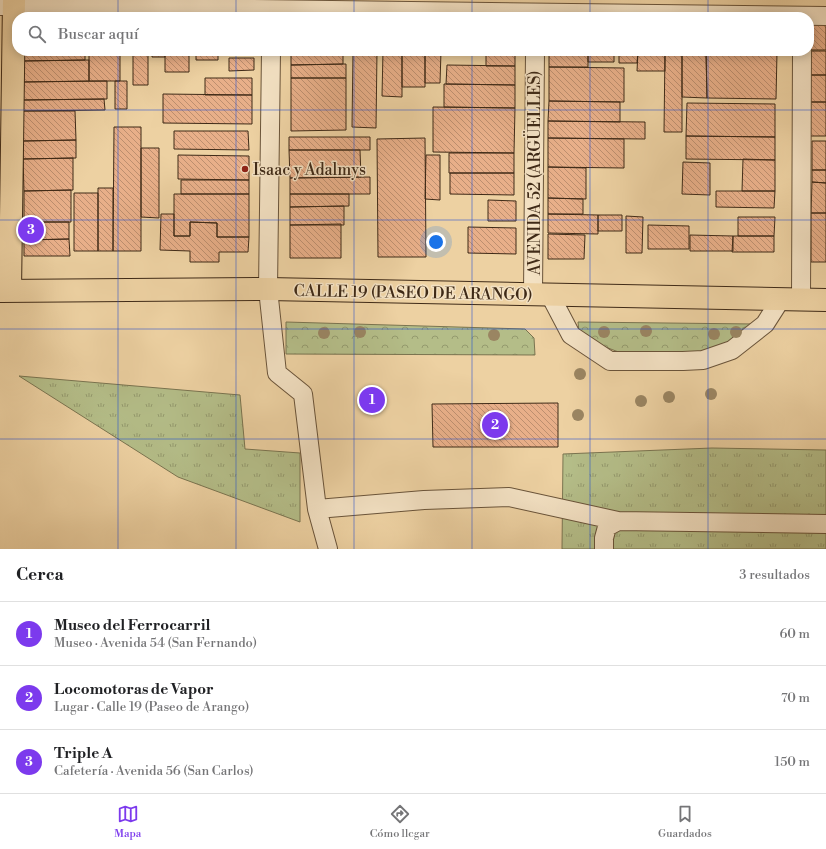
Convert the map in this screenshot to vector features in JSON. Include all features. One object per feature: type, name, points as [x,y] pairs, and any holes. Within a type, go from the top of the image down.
[{"type":"main road","points":[[5,291],[9,4]]},
{"type":"main road","name":"CALLE 19 (PASEO DE ARANGO)","points":[[5,291],[268,289],[826,300]]},
{"type":"street","points":[[9,4],[271,9],[802,11]]},
{"type":"street","points":[[814,14],[826,16]]},
{"type":"street","points":[[271,56],[268,289],[278,373],[303,394],[317,509],[328,549]]},
{"type":"street","name":"AVENIDA 52 (ARGÜELLES)","points":[[535,56],[541,294]]},
{"type":"street","points":[[541,294],[571,335],[610,361],[704,360],[732,350],[765,324],[791,299],[802,56]]},
{"type":"street","points":[[317,509],[424,500],[509,497],[618,521],[826,524]]},
{"type":"street","points":[[604,549],[604,538],[608,527],[618,521]]},
{"type":"green space","points":[[286,322],[525,329],[534,338],[535,355],[286,354]]},
{"type":"green space","points":[[578,322],[755,324],[739,338],[711,350],[696,354],[629,356],[595,343],[579,332]]},
{"type":"green space","points":[[19,376],[240,395],[245,449],[300,453],[300,522],[178,477]]},
{"type":"green space","points":[[712,448],[826,450],[826,549],[562,549],[563,454]]},
{"type":"building","points":[[814,21],[826,21],[826,50],[814,50]]},
{"type":"building","points":[[814,51],[826,51],[826,75],[810,75],[810,56],[814,56]]},
{"type":"building","points":[[22,56],[85,56],[85,60],[22,61]]},
{"type":"building","points":[[89,56],[120,56],[120,81],[89,81]]},
{"type":"building","points":[[133,56],[148,56],[148,85],[133,85]]},
{"type":"building","points":[[152,56],[165,56],[165,57]]},
{"type":"building","points":[[165,56],[189,56],[189,72],[165,72]]},
{"type":"building","points":[[196,56],[218,56],[218,60],[196,60]]},
{"type":"building","points":[[291,56],[343,56],[343,64],[291,65]]},
{"type":"building","points":[[353,56],[377,56],[376,128],[352,127]]},
{"type":"building","points":[[383,56],[402,56],[402,97],[382,96]]},
{"type":"building","points":[[402,56],[425,56],[425,87],[402,87]]},
{"type":"building","points":[[425,56],[441,56],[440,83],[425,83]]},
{"type":"building","points":[[486,56],[515,56],[515,66],[486,66]]},
{"type":"building","points":[[549,56],[588,56],[588,67],[549,67]]},
{"type":"building","points":[[588,56],[614,56],[614,62],[588,62]]},
{"type":"building","points":[[619,56],[638,56],[637,63],[619,63]]},
{"type":"building","points":[[638,56],[665,56],[665,71],[637,71]]},
{"type":"building","points":[[665,56],[682,56],[682,132],[664,132]]},
{"type":"building","points":[[682,56],[706,56],[707,98],[682,97]]},
{"type":"building","points":[[706,56],[777,56],[776,99],[707,98]]},
{"type":"building","points":[[229,58],[254,58],[254,70],[229,71]]},
{"type":"building","points":[[89,60],[89,81],[22,82],[22,61]]},
{"type":"building","points":[[346,64],[346,78],[291,78],[291,65]]},
{"type":"building","points":[[447,65],[515,66],[515,85],[446,84]]},
{"type":"building","points":[[549,67],[624,68],[624,102],[549,101]]},
{"type":"building","points":[[810,75],[826,75],[826,102],[810,102]]},
{"type":"building","points":[[205,78],[252,78],[252,95],[205,95]]},
{"type":"building","points":[[291,78],[346,78],[346,130],[291,131]]},
{"type":"building","points":[[107,81],[107,99],[23,100],[22,82]]},
{"type":"building","points":[[115,81],[127,81],[127,109],[115,109]]},
{"type":"building","points":[[444,84],[515,85],[515,108],[444,107]]},
{"type":"building","points":[[163,94],[252,95],[252,124],[163,123]]},
{"type":"building","points":[[104,99],[105,110],[23,111],[23,100]]},
{"type":"building","points":[[549,101],[620,102],[620,122],[548,121]]},
{"type":"building","points":[[810,102],[826,102],[826,136],[809,136]]},
{"type":"building","points":[[687,103],[775,104],[775,137],[686,136]]},
{"type":"building","points":[[433,107],[515,108],[514,153],[433,152]]},
{"type":"building","points":[[23,111],[75,111],[76,140],[23,141]]},
{"type":"building","points":[[548,121],[645,122],[645,139],[548,138]]},
{"type":"building","points":[[114,127],[141,127],[141,251],[113,251]]},
{"type":"building","points":[[174,131],[248,131],[249,150],[174,149]]},
{"type":"building","points":[[686,136],[775,137],[775,160],[686,159]]},
{"type":"building","points":[[289,137],[370,137],[370,150],[289,150]]},
{"type":"building","points":[[425,138],[426,257],[378,257],[377,139]]},
{"type":"building","points":[[548,138],[624,139],[624,168],[548,167]]},
{"type":"building","points":[[76,140],[76,158],[23,159],[23,141]]},
{"type":"building","points":[[812,141],[826,141],[826,170],[812,170]]},
{"type":"building","points":[[141,148],[159,148],[159,218],[141,217]]},
{"type":"building","points":[[289,150],[360,150],[361,177],[290,178]]},
{"type":"building","points":[[449,153],[514,153],[514,173],[449,173]]},
{"type":"building","points":[[178,155],[249,156],[249,180],[178,179]]},
{"type":"building","points":[[426,155],[440,155],[440,200],[425,199]]},
{"type":"building","points":[[73,158],[73,190],[24,191],[23,159]]},
{"type":"building","points":[[743,159],[775,160],[775,191],[742,191]]},
{"type":"building","points":[[683,162],[710,163],[710,195],[682,194]]},
{"type":"building","points":[[548,167],[586,168],[586,199],[548,198]]},
{"type":"building","points":[[812,170],[826,170],[826,183],[812,182]]},
{"type":"building","points":[[450,173],[514,173],[514,195],[450,194]]},
{"type":"building","points":[[370,177],[370,194],[290,194],[290,178]]},
{"type":"building","points":[[181,180],[249,180],[249,194],[181,194]]},
{"type":"building","points":[[812,182],[826,183],[826,213],[811,213]]},
{"type":"building","points":[[98,188],[113,188],[113,251],[98,251]]},
{"type":"building","points":[[71,190],[71,222],[24,222],[24,191]]},
{"type":"building","points":[[716,191],[775,191],[774,208],[716,207]]},
{"type":"building","points":[[74,193],[98,193],[98,251],[74,251]]},
{"type":"building","points":[[174,194],[249,194],[249,237],[217,237],[217,223],[190,222],[190,236],[174,236]]},
{"type":"building","points":[[290,194],[349,194],[349,206],[290,207]]},
{"type":"building","points":[[548,198],[583,199],[583,214],[548,214]]},
{"type":"building","points":[[488,200],[516,201],[516,221],[488,221]]},
{"type":"building","points":[[344,206],[344,225],[290,225],[290,207]]},
{"type":"building","points":[[811,213],[826,213],[826,262],[811,262]]},
{"type":"building","points":[[161,214],[174,214],[174,236],[190,236],[190,222],[217,223],[217,237],[249,237],[248,252],[219,252],[219,262],[190,262],[190,251],[160,250]]},
{"type":"building","points":[[548,214],[598,215],[598,234],[548,233]]},
{"type":"building","points":[[598,215],[622,215],[622,231],[598,231]]},
{"type":"building","points":[[626,216],[643,217],[642,253],[626,253]]},
{"type":"building","points":[[738,217],[775,217],[774,236],[738,236]]},
{"type":"building","points":[[24,222],[69,222],[69,239],[24,240]]},
{"type":"building","points":[[341,224],[341,258],[290,258],[290,225]]},
{"type":"building","points":[[648,225],[689,226],[689,249],[648,249]]},
{"type":"building","points":[[468,227],[516,228],[516,254],[468,253]]},
{"type":"building","points":[[548,234],[585,235],[584,259],[548,259]]},
{"type":"building","points":[[690,235],[733,236],[733,251],[690,251]]},
{"type":"building","points":[[733,236],[774,236],[774,252],[732,252]]},
{"type":"building","points":[[69,239],[70,256],[24,256],[24,240]]},
{"type":"building","points":[[558,403],[558,447],[433,447],[432,404]]},
{"type":"place","name":"Isaac y Adalmys","points":[[245,169]]},
{"type":"place","name":"Triple A","points":[[31,230]]},
{"type":"place","name":"Museo del Ferrocarril","points":[[372,400]]},
{"type":"place","name":"Locomotoras de Vapor","points":[[495,425]]}]
